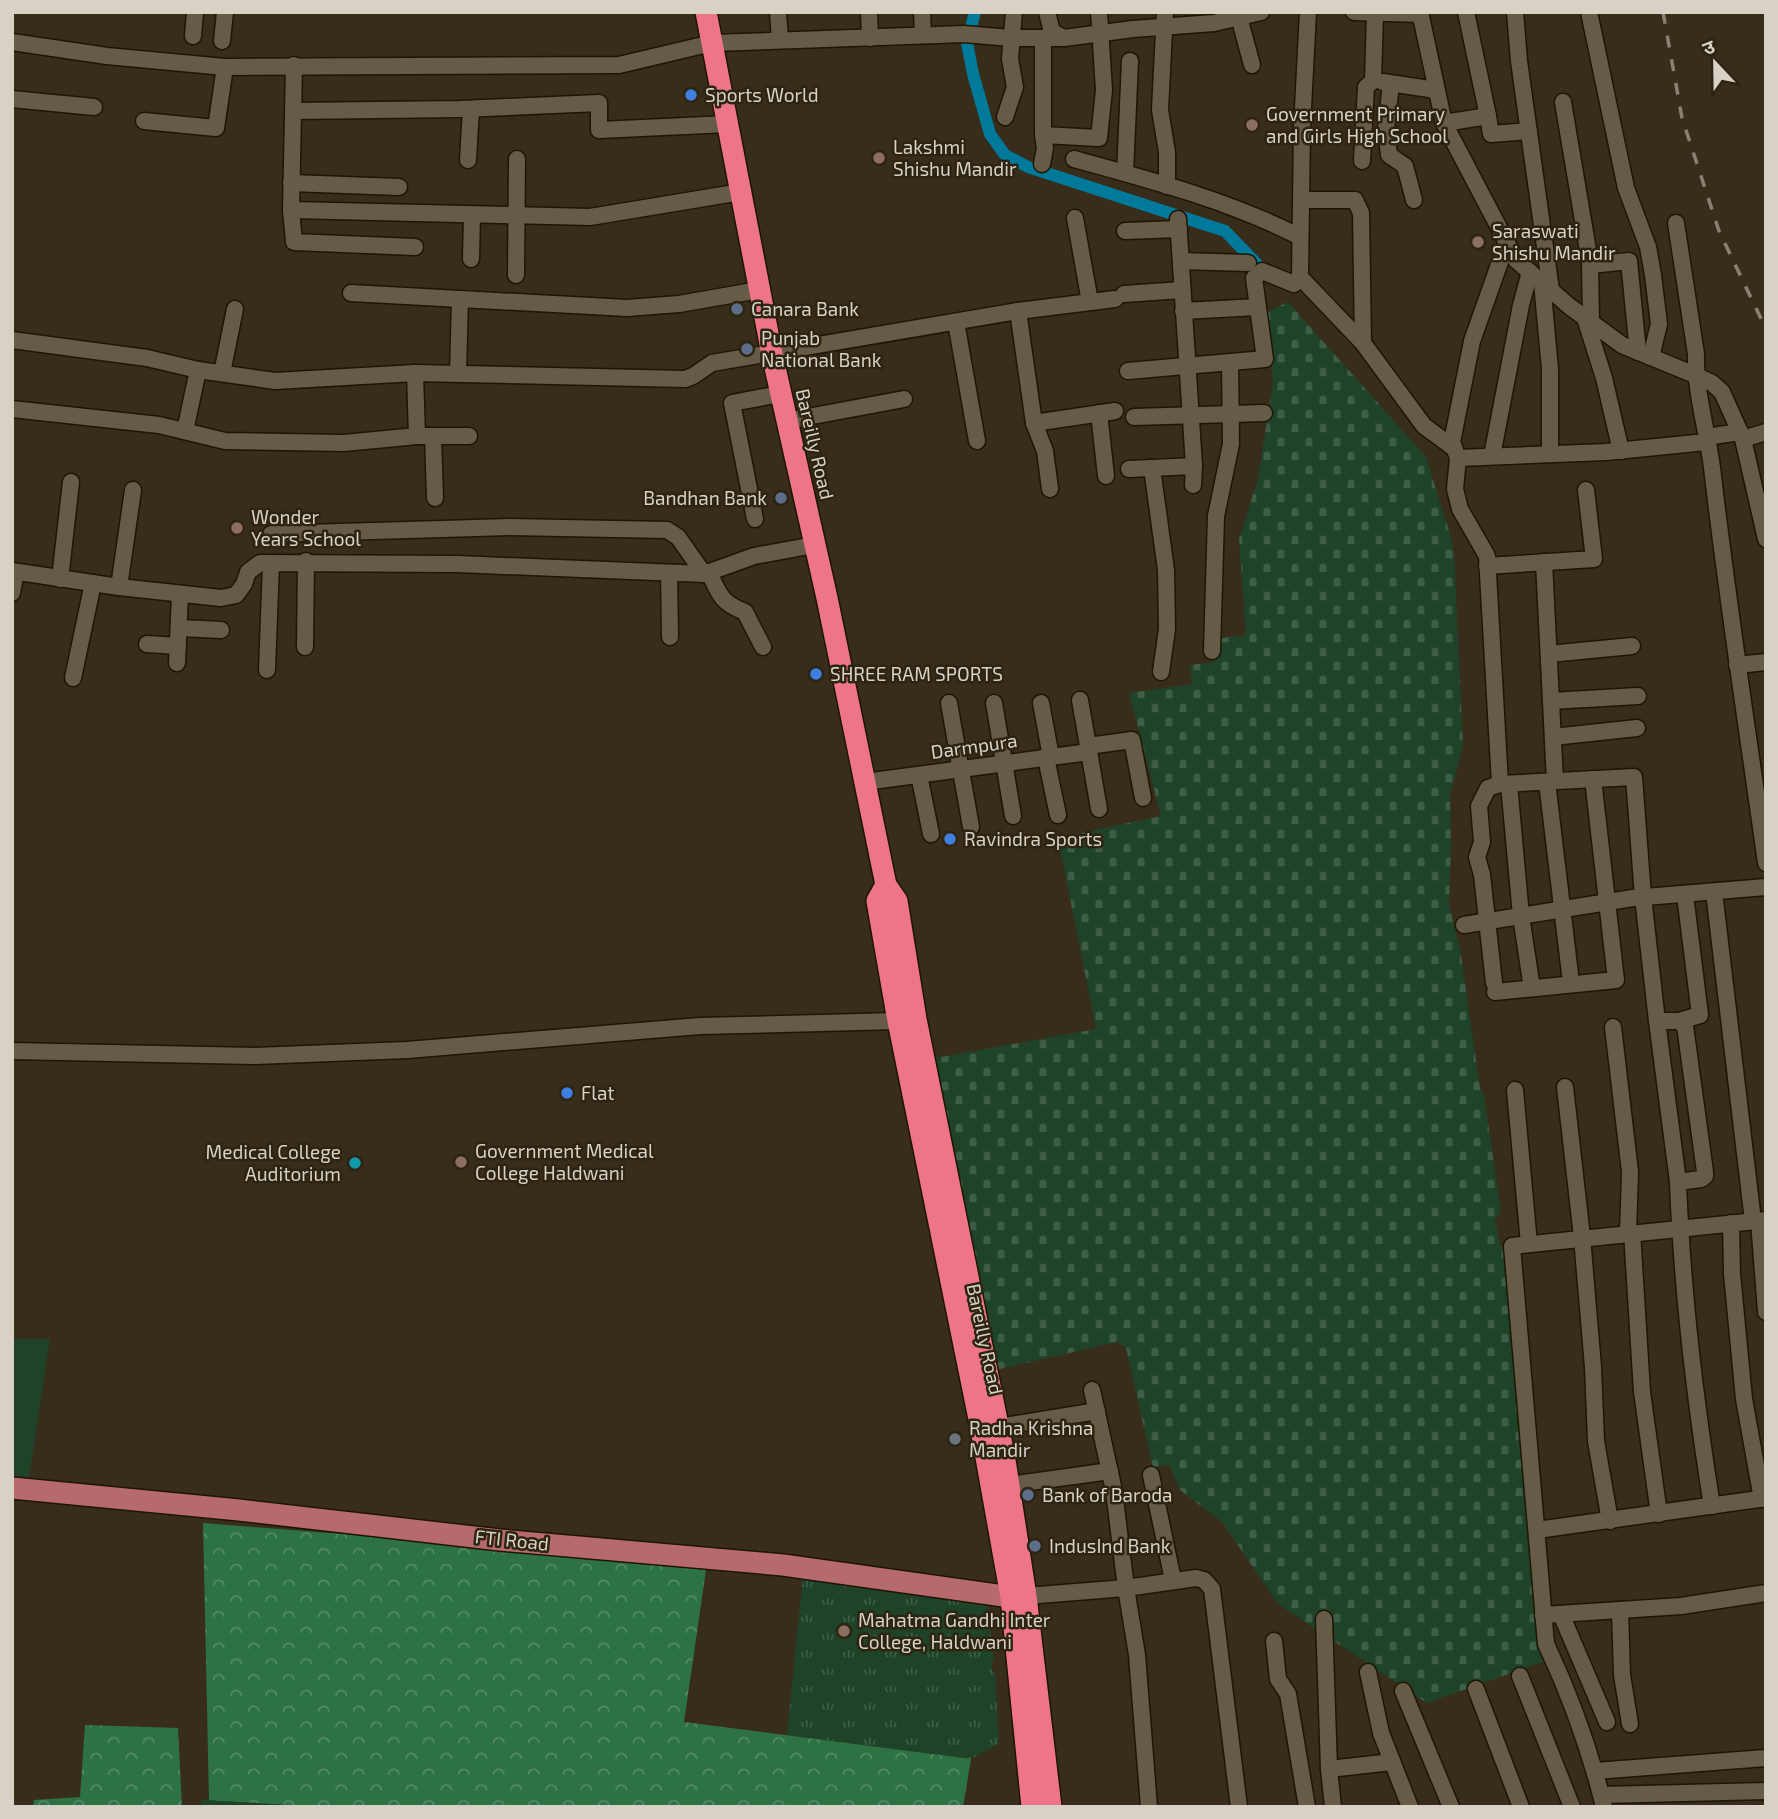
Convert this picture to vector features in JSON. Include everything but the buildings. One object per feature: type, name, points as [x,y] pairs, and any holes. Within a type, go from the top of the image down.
[{"type":"highway","name":"Bareilly Road","points":[[706,12],[780,394],[886,886],[877,901],[907,1020],[1009,1485],[1032,1807]]},
{"type":"highway","name":"Bareilly Road","points":[[907,1020],[980,1424],[1019,1597],[1051,1807]]},
{"type":"main road","name":"FTI Road","points":[[12,1488],[239,1510],[500,1540],[783,1565],[1019,1597]]},
{"type":"street","points":[[193,36],[195,12]]},
{"type":"street","points":[[222,41],[225,12]]},
{"type":"street","points":[[778,12],[780,40]]},
{"type":"street","points":[[869,12],[870,38]]},
{"type":"street","points":[[922,12],[923,36]]},
{"type":"street","points":[[1005,117],[1015,87],[1010,59],[1014,12]]},
{"type":"street","points":[[1046,12],[1052,32],[1065,38]]},
{"type":"street","points":[[1043,135],[1099,138],[1100,107],[1104,90],[1099,12]]},
{"type":"street","points":[[1133,29],[1134,12]]},
{"type":"street","points":[[1128,371],[1265,359],[1254,278],[1262,271],[1294,284],[1300,277],[1308,12]]},
{"type":"street","points":[[1354,12],[1420,13],[1444,123],[1516,260],[1622,345],[1695,375],[1712,383],[1722,392],[1741,435],[1766,539]]},
{"type":"street","points":[[1466,12],[1491,134],[1529,131]]},
{"type":"street","points":[[1515,12],[1529,131],[1550,369],[1550,454]]},
{"type":"street","points":[[1589,12],[1626,188],[1648,247],[1653,275],[1659,324],[1645,354]]},
{"type":"street","points":[[1363,161],[1366,87],[1373,81],[1375,13]]},
{"type":"street","points":[[12,42],[107,56],[225,66],[619,65],[712,43],[968,34],[1011,38],[1065,38],[1133,29],[1165,19],[1252,14],[1252,65]]},
{"type":"street","points":[[1165,19],[1160,110],[1167,152],[1167,186]]},
{"type":"street","points":[[1042,164],[1045,148],[1043,38]]},
{"type":"street","points":[[1125,173],[1130,61]]},
{"type":"street","points":[[295,65],[291,183],[294,242],[415,247]]},
{"type":"street","points":[[144,121],[216,128],[225,66]]},
{"type":"street","points":[[1373,81],[1436,90]]},
{"type":"street","points":[[1391,84],[1387,129],[1389,155],[1405,166],[1414,200]]},
{"type":"street","points":[[12,99],[94,107]]},
{"type":"street","points":[[1563,102],[1590,265],[1588,320],[1621,451]]},
{"type":"street","points":[[293,111],[471,109],[599,103],[599,130],[728,124]]},
{"type":"street","points":[[1100,107],[1128,109]]},
{"type":"street","points":[[468,160],[471,109]]},
{"type":"street","points":[[1444,123],[1488,116]]},
{"type":"street","points":[[516,275],[517,159]]},
{"type":"street","points":[[1074,159],[1261,217],[1300,237]]},
{"type":"street","points":[[291,183],[399,187]]},
{"type":"street","points":[[291,210],[590,217],[741,192]]},
{"type":"street","points":[[1301,200],[1354,200],[1361,213],[1363,343]]},
{"type":"street","points":[[471,259],[472,215]]},
{"type":"street","points":[[1075,218],[1090,302]]},
{"type":"street","points":[[1676,223],[1694,342],[1695,375],[1713,472],[1737,665],[1766,863]]},
{"type":"street","points":[[1125,231],[1179,224],[1193,485]]},
{"type":"street","points":[[1507,242],[1472,341],[1452,442],[1456,453],[1455,489],[1460,509],[1487,556],[1504,784],[1531,982]]},
{"type":"street","points":[[1181,261],[1248,263]]},
{"type":"street","points":[[1590,265],[1629,261],[1645,354]]},
{"type":"street","points":[[1300,277],[1363,343],[1424,426],[1456,453],[1492,456],[1621,451],[1766,432]]},
{"type":"street","points":[[1492,456],[1521,305],[1541,281]]},
{"type":"street","points":[[351,293],[626,308],[679,304],[759,290]]},
{"type":"street","points":[[12,340],[147,358],[198,370],[291,382],[415,373],[685,379],[708,364],[1119,296],[1182,290]]},
{"type":"street","points":[[458,374],[460,299]]},
{"type":"street","points":[[1183,311],[1258,307]]},
{"type":"street","points":[[222,373],[235,309]]},
{"type":"street","points":[[1018,312],[1034,422],[1045,451],[1050,489]]},
{"type":"street","points":[[956,322],[977,441]]},
{"type":"street","points":[[1212,651],[1216,516],[1231,444],[1230,363]]},
{"type":"street","points":[[185,431],[198,370]]},
{"type":"street","points":[[415,373],[436,498]]},
{"type":"street","points":[[755,519],[732,402],[780,394]]},
{"type":"street","points":[[786,421],[904,399]]},
{"type":"street","points":[[12,408],[159,425],[225,441],[344,443],[425,436],[469,436]]},
{"type":"street","points":[[1034,422],[1107,412],[1106,475]]},
{"type":"street","points":[[1134,417],[1264,413]]},
{"type":"street","points":[[1129,469],[1194,466]]},
{"type":"street","points":[[1152,468],[1167,581],[1167,629],[1161,672]]},
{"type":"street","points":[[60,579],[71,482]]},
{"type":"street","points":[[119,587],[132,490]]},
{"type":"street","points":[[1487,566],[1594,559],[1586,490]]},
{"type":"street","points":[[271,534],[510,527],[667,530],[678,537],[707,573],[719,596],[729,606],[745,612],[763,648]]},
{"type":"street","points":[[12,593],[14,572],[221,598],[236,595],[248,572],[260,562],[457,564],[707,573],[754,556],[814,545]]},
{"type":"street","points":[[305,647],[306,561]]},
{"type":"street","points":[[1544,562],[1553,737],[1551,781],[1570,974]]},
{"type":"street","points":[[267,670],[271,563]]},
{"type":"street","points":[[669,573],[670,637]]},
{"type":"street","points":[[73,678],[93,583]]},
{"type":"street","points":[[147,644],[178,654],[180,594]]},
{"type":"street","points":[[179,628],[221,629]]},
{"type":"street","points":[[1549,654],[1632,646]]},
{"type":"street","points":[[1737,665],[1765,666]]},
{"type":"street","points":[[1551,701],[1638,696]]},
{"type":"street","points":[[1080,700],[1099,808]]},
{"type":"street","points":[[950,703],[971,828]]},
{"type":"street","points":[[994,703],[1013,816]]},
{"type":"street","points":[[1041,703],[1058,816]]},
{"type":"street","points":[[1553,737],[1637,728]]},
{"type":"street","name":"Darmpura","points":[[865,782],[1048,757],[1132,740],[1143,798]]},
{"type":"street","points":[[919,775],[932,834]]},
{"type":"street","points":[[1593,779],[1616,980],[1495,987],[1482,875],[1477,857],[1482,842],[1479,806],[1488,788],[1504,784],[1551,781],[1634,777],[1643,897],[1678,1182],[1679,1228],[1702,1444],[1712,1506]]},
{"type":"street","points":[[1464,925],[1643,897],[1766,887]]},
{"type":"street","points":[[1714,892],[1759,1220],[1766,1312]]},
{"type":"street","points":[[1657,1021],[1679,1021],[1700,1015],[1685,895]]},
{"type":"street","points":[[12,1051],[255,1056],[407,1050],[700,1026],[907,1020]]},
{"type":"street","points":[[1678,1182],[1705,1176],[1685,1026],[1679,1021]]},
{"type":"street","points":[[1613,1027],[1630,1172],[1630,1233],[1642,1392],[1659,1514]]},
{"type":"street","points":[[1565,1087],[1582,1237],[1596,1441],[1610,1521]]},
{"type":"street","points":[[1515,1090],[1529,1244]]},
{"type":"street","points":[[1759,1220],[1511,1246],[1546,1644],[1573,1702],[1602,1801],[1766,1791]]},
{"type":"street","points":[[1537,1530],[1764,1498],[1744,1399],[1732,1274],[1731,1223]]},
{"type":"street","points":[[1093,1390],[1110,1471],[1137,1655],[1149,1807]]},
{"type":"street","points":[[998,1427],[1097,1411]]},
{"type":"street","points":[[1009,1485],[1110,1471]]},
{"type":"street","points":[[1151,1475],[1173,1580]]},
{"type":"street","points":[[1019,1597],[1126,1588],[1196,1577],[1204,1580],[1212,1589],[1239,1807]]},
{"type":"street","points":[[1544,1615],[1681,1606],[1766,1592]]},
{"type":"street","points":[[1620,1610],[1622,1675],[1630,1724]]},
{"type":"street","points":[[1561,1614],[1607,1722]]},
{"type":"street","points":[[1324,1619],[1329,1769],[1333,1807]]},
{"type":"street","points":[[1274,1641],[1278,1679],[1288,1694],[1307,1807]]},
{"type":"street","points":[[1368,1672],[1381,1733],[1410,1807]]},
{"type":"street","points":[[1520,1676],[1572,1807]]},
{"type":"street","points":[[1476,1689],[1521,1807]]},
{"type":"street","points":[[1404,1691],[1451,1807]]},
{"type":"street","points":[[1595,1771],[1766,1758]]},
{"type":"street","points":[[1329,1769],[1392,1762]]},
{"type":"green space","points":[[1288,302],[1426,457],[1454,552],[1463,745],[1450,796],[1449,904],[1460,949],[1501,1213],[1495,1219],[1500,1246],[1505,1246],[1548,1660],[1427,1703],[1278,1604],[1222,1522],[1180,1490],[1169,1465],[1153,1467],[1126,1348],[1117,1342],[995,1370],[930,1059],[1096,1029],[1058,838],[1161,816],[1129,693],[1192,684],[1190,665],[1214,662],[1216,639],[1246,635],[1239,539],[1258,478],[1273,383],[1266,312]]},
{"type":"green space","points":[[12,1339],[50,1339],[29,1477],[12,1476]]},
{"type":"green space","points":[[203,1523],[707,1563],[684,1722],[971,1759],[963,1807],[319,1807],[209,1800]]},
{"type":"green space","name":"Mahatma Gandhi Inter College, Haldwani","points":[[803,1576],[987,1602],[999,1744],[971,1759],[787,1735]]},
{"type":"green space","points":[[85,1725],[178,1728],[182,1807],[33,1807],[34,1800],[80,1797]]},
{"type":"green space","points":[[201,1800],[209,1800],[319,1807],[201,1807]]},
{"type":"waterway","points":[[975,12],[967,43],[973,74],[990,134],[1005,155],[1028,167],[1225,231],[1257,264]]},
{"type":"railway","points":[[1663,12],[1682,118],[1719,231],[1766,329]]},
{"type":"place","name":"Sports World","points":[[691,95]]},
{"type":"place","name":"Government Primary and Girls High School","points":[[1252,125]]},
{"type":"place","name":"Lakshmi Shishu Mandir","points":[[879,158]]},
{"type":"place","name":"Saraswati Shishu Mandir","points":[[1478,242]]},
{"type":"place","name":"Canara Bank","points":[[737,309]]},
{"type":"place","name":"Punjab National Bank","points":[[747,349]]},
{"type":"place","name":"Bandhan Bank","points":[[781,498]]},
{"type":"place","name":"Wonder Years School","points":[[237,528]]},
{"type":"place","name":"SHREE RAM SPORTS","points":[[816,674]]},
{"type":"place","name":"Ravindra Sports","points":[[950,839]]},
{"type":"place","name":"Flat","points":[[567,1093]]},
{"type":"place","name":"Government Medical College Haldwani","points":[[461,1162]]},
{"type":"place","name":"Medical College Auditorium","points":[[355,1163]]},
{"type":"place","name":"Radha Krishna Mandir","points":[[955,1439]]},
{"type":"place","name":"Bank of Baroda","points":[[1028,1495]]},
{"type":"place","name":"IndusInd Bank","points":[[1035,1546]]},
{"type":"place","name":"Mahatma Gandhi Inter College, Haldwani","points":[[844,1631]]}]
